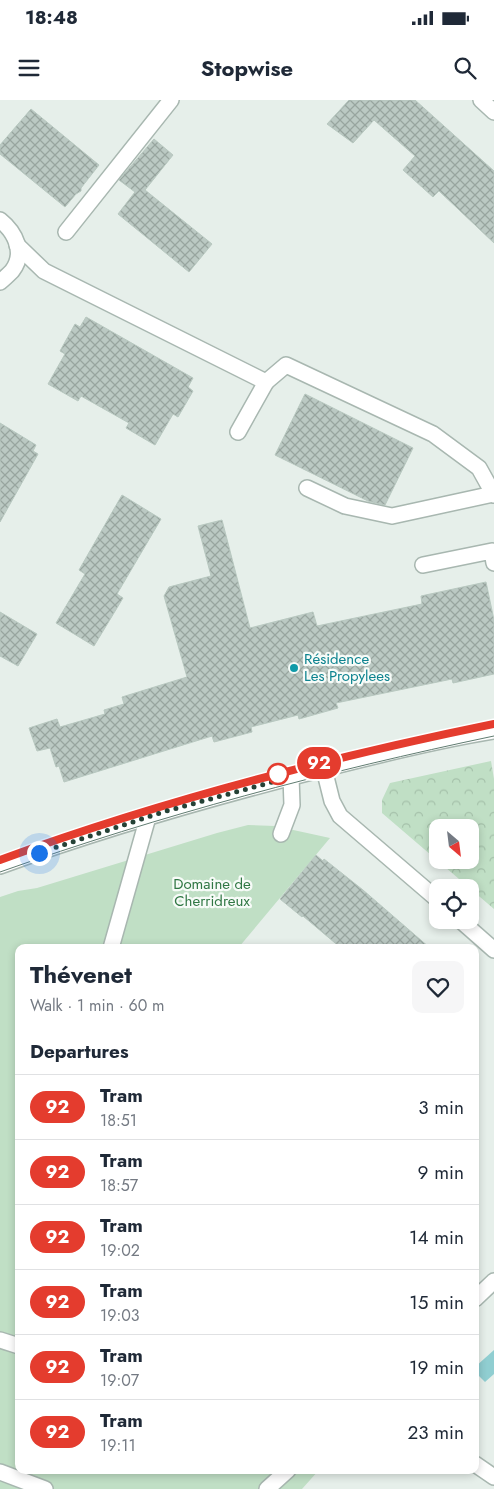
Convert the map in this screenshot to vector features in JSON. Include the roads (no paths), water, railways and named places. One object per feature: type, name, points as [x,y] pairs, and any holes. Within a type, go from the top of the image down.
[{"type":"street","points":[[66,232],[171,100]]},
{"type":"street","points":[[481,100],[494,112]]},
{"type":"street","points":[[0,220],[15,236],[17,245],[17,257],[13,269],[0,282]]},
{"type":"street","points":[[17,245],[44,271],[266,382]]},
{"type":"street","points":[[238,432],[266,382],[286,364],[433,434],[479,468],[494,495],[392,516],[345,506],[307,488]]},
{"type":"street","points":[[423,565],[492,551],[494,563]]},
{"type":"street","points":[[0,866],[221,795],[388,753],[494,731]]},
{"type":"street","points":[[324,769],[332,801],[340,816],[429,892]]},
{"type":"street","points":[[281,834],[292,805],[291,777]]},
{"type":"street","points":[[112,944],[148,817]]},
{"type":"street","points":[[470,929],[494,950]]},
{"type":"street","points":[[479,1295],[494,1282]]},
{"type":"street","points":[[0,1340],[15,1345]]},
{"type":"street","points":[[479,1467],[494,1478]]},
{"type":"street","points":[[0,1472],[45,1489]]},
{"type":"street","points":[[267,1489],[284,1474]]},
{"type":"water","points":[[494,1350],[494,1374],[485,1382],[479,1376],[479,1363]]},
{"type":"tram line","points":[[0,860],[183,800],[369,751],[494,724]]},
{"type":"tram line","name":"92","points":[[0,860],[105,824],[260,778],[322,762],[494,724]]},
{"type":"tram line","points":[[0,872],[183,813],[307,779],[494,736]]},
{"type":"place","name":"Résidence Les Propylees","points":[[294,668]]},
{"type":"park label","name":"Domaine de Cherridreux","points":[[212,892]]}]
